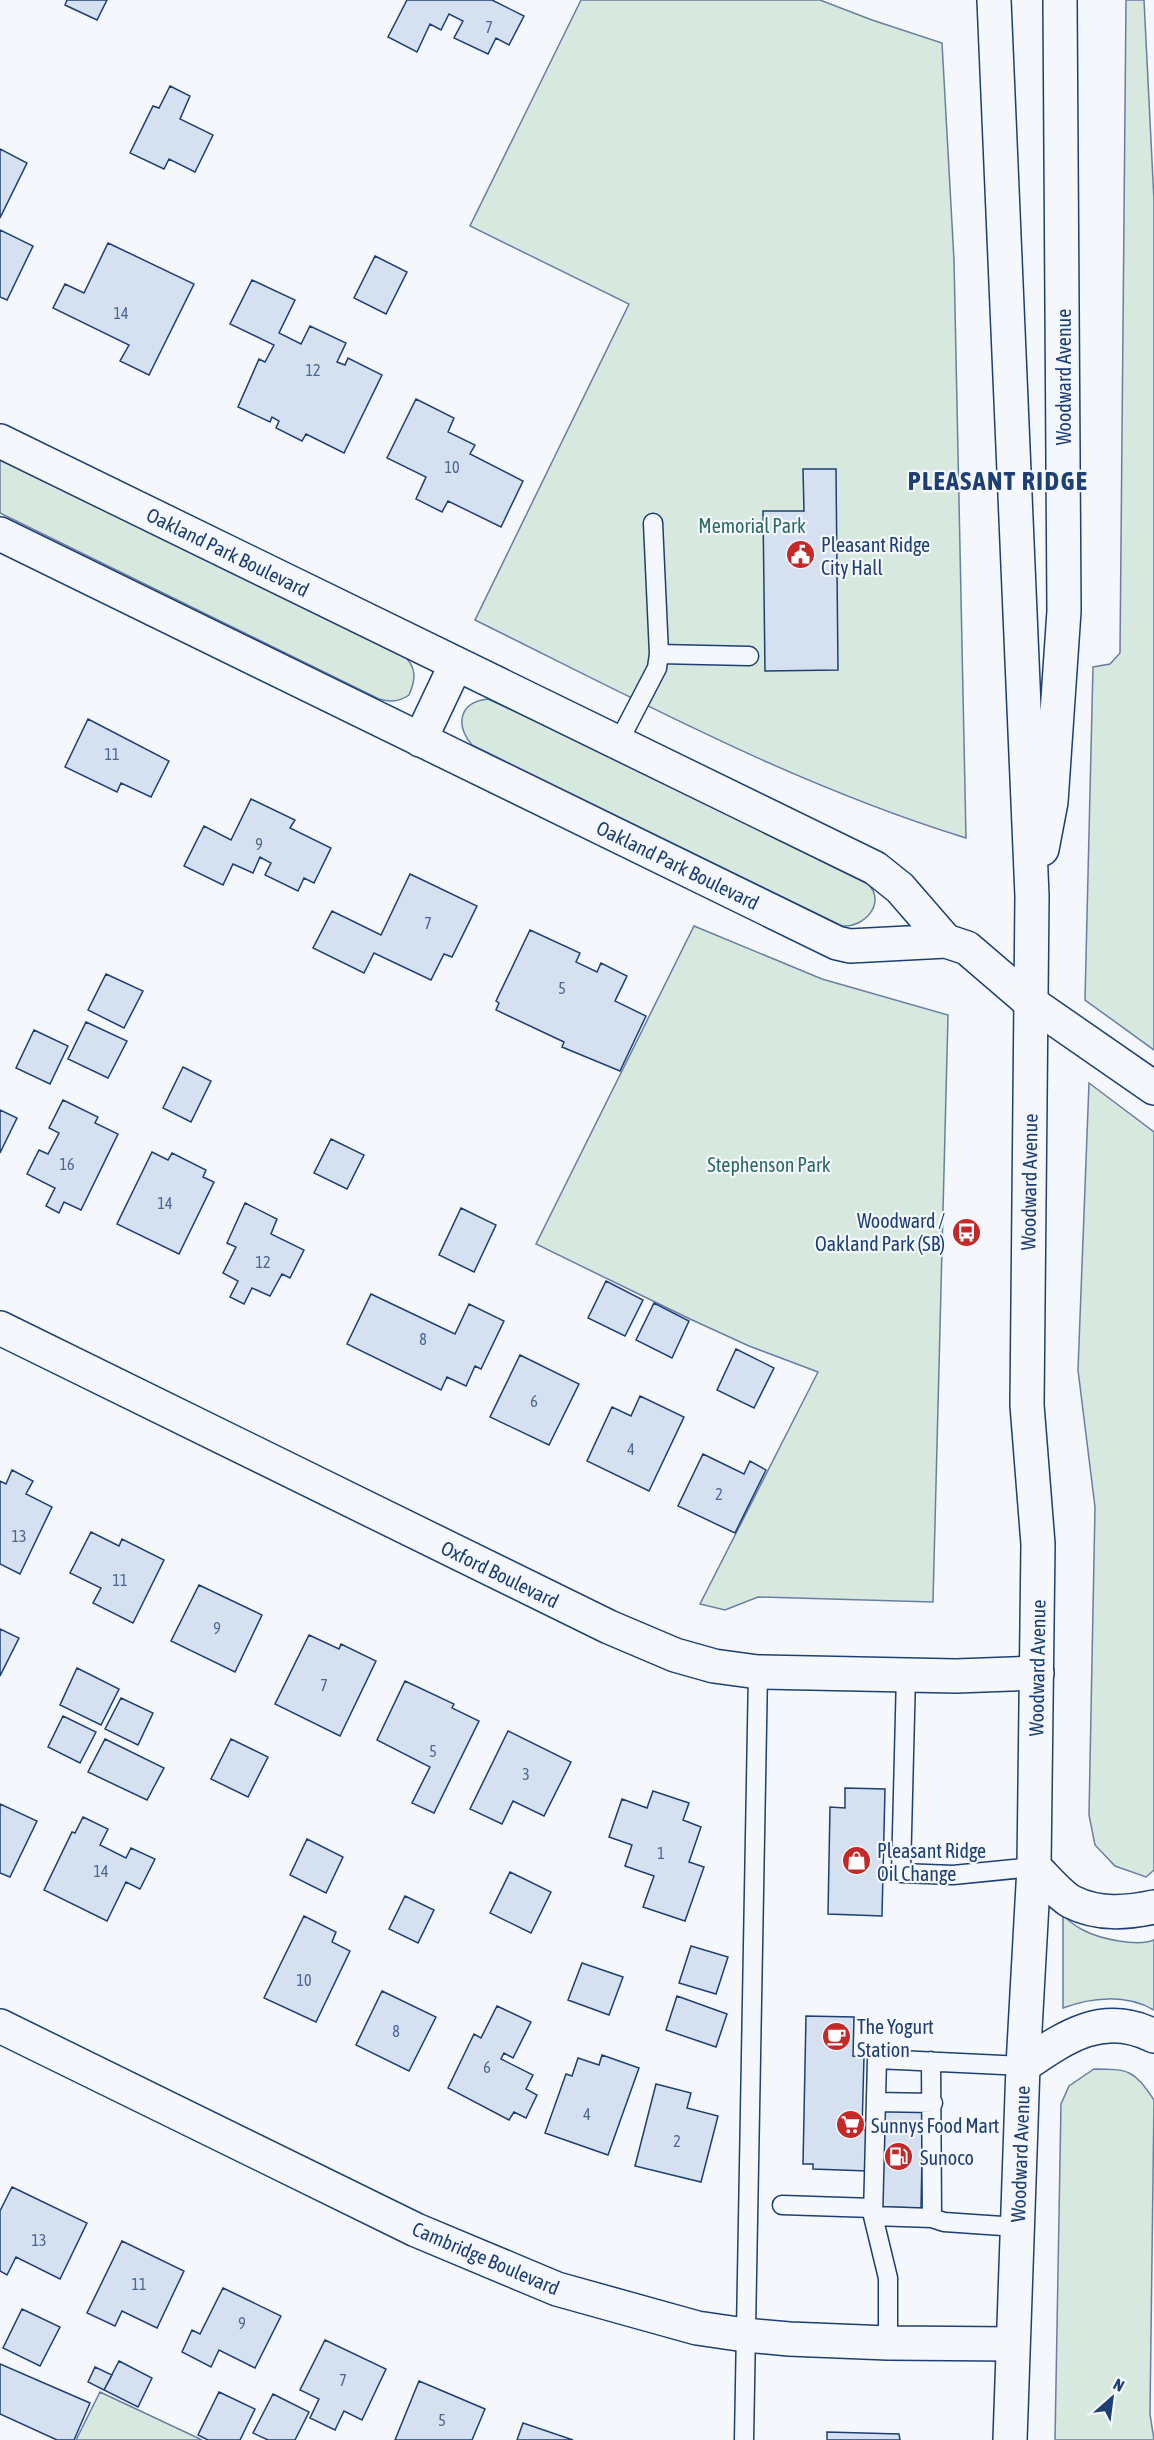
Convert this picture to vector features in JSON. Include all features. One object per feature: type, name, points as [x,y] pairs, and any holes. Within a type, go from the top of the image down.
[{"type":"street","name":"Woodward Avenue","points":[[994,0],[1032,896],[1027,1405],[1038,1544],[1034,1867],[1023,2066],[1010,2440]]},
{"type":"street","name":"Woodward Avenue","points":[[1032,896],[1052,802],[1064,611],[1060,0]]},
{"type":"street","name":"Oakland Park Boulevard","points":[[0,441],[874,868],[900,888],[946,941]]},
{"type":"street","name":"Oakland Park Boulevard","points":[[0,534],[837,943],[850,946],[946,941],[967,948],[1030,1002],[1154,1088]]},
{"type":"street","points":[[420,740],[456,664]]},
{"type":"street","name":"Oxford Boulevard","points":[[0,1328],[609,1627],[675,1656],[714,1666],[758,1672],[956,1676],[1037,1673]]},
{"type":"street","points":[[1034,1867],[1070,1902],[1102,1911],[1127,1912],[1154,1907]]},
{"type":"street","points":[[1023,2066],[1079,2031],[1108,2025],[1140,2029],[1154,2036]]},
{"type":"street","name":"Cambridge Boulevard","points":[[0,2026],[416,2230],[557,2289],[698,2328],[745,2335],[888,2343],[1012,2344]]},
{"type":"lane","points":[[618,743],[657,668],[659,654],[653,523]]},
{"type":"lane","points":[[659,654],[749,656]]},
{"type":"lane","points":[[744,2440],[758,1672]]},
{"type":"lane","points":[[906,1675],[901,1873],[952,1875],[1034,1867]]},
{"type":"lane","points":[[888,2343],[888,2278],[873,2212],[877,2059],[1023,2066]]},
{"type":"lane","points":[[931,2061],[932,2218]]},
{"type":"lane","points":[[876,2102],[933,2103]]},
{"type":"lane","points":[[782,2205],[932,2218],[944,2222],[1017,2227]]},
{"type":"green space","name":"Memorial Park","points":[[581,0],[820,0],[942,43],[954,260],[966,838],[902,817],[777,767],[655,710],[475,620],[629,304],[470,226]]},
{"type":"green space","points":[[1126,0],[1144,0],[1154,201],[1154,1050],[1085,1000],[1093,667],[1110,664],[1120,653]]},
{"type":"green space","points":[[0,460],[403,655],[411,664],[414,674],[409,695],[394,701],[379,699],[0,513]]},
{"type":"green space","points":[[488,699],[585,744],[868,884],[873,891],[874,906],[865,919],[850,926],[842,926],[472,745],[463,730],[463,716],[471,705]]},
{"type":"green space","name":"Stephenson Park","points":[[694,926],[822,979],[948,1015],[933,1602],[758,1597],[725,1610],[700,1604],[818,1372],[749,1346],[536,1244]]},
{"type":"green space","points":[[1089,1083],[1154,1132],[1154,1870],[1146,1877],[1115,1866],[1095,1845],[1089,1815],[1095,1507],[1078,1370]]},
{"type":"green space","points":[[1063,1916],[1080,1929],[1108,1939],[1138,1943],[1154,1940],[1154,2010],[1120,1999],[1085,2001],[1063,2008]]},
{"type":"green space","points":[[1094,2069],[1130,2073],[1141,2082],[1154,2100],[1150,2414],[1154,2440],[1055,2440],[1061,2104],[1069,2086]]},
{"type":"green space","points":[[100,2392],[202,2440],[76,2440]]},
{"type":"building","points":[[67,0],[107,0],[97,20],[65,5]]},
{"type":"building","points":[[407,0],[492,0],[524,16],[509,45],[496,38],[488,54],[454,38],[463,21],[449,14],[441,30],[430,24],[417,52],[388,37]]},
{"type":"building","points":[[170,86],[190,96],[180,119],[213,135],[195,172],[169,159],[164,169],[130,153],[153,106],[159,108]]},
{"type":"building","points":[[0,149],[27,163],[0,218]]},
{"type":"building","points":[[0,230],[33,246],[7,300],[0,297]]},
{"type":"building","points":[[108,243],[194,284],[149,375],[120,361],[129,345],[53,308],[65,284],[84,293]]},
{"type":"building","points":[[375,256],[407,272],[386,314],[354,298]]},
{"type":"building","points":[[252,280],[295,300],[279,333],[301,344],[310,326],[346,343],[337,362],[345,365],[348,358],[382,375],[344,453],[306,434],[302,441],[276,428],[279,421],[272,417],[270,422],[238,407],[259,359],[265,362],[274,345],[230,324]]},
{"type":"building","points":[[416,399],[454,418],[448,432],[475,445],[470,454],[523,481],[501,527],[448,501],[442,512],[416,499],[426,477],[387,458]]},
{"type":"building","name":"Pleasant Ridge City Hall","points":[[803,469],[836,469],[838,670],[765,671],[763,511],[804,511]]},
{"type":"building","points":[[88,719],[169,761],[151,797],[121,783],[117,792],[65,767]]},
{"type":"building","points":[[251,799],[295,820],[290,828],[331,848],[314,883],[304,878],[298,891],[265,875],[271,863],[260,857],[253,873],[233,864],[223,885],[184,866],[204,826],[231,840]]},
{"type":"building","points":[[410,874],[477,906],[452,957],[444,954],[431,980],[374,953],[364,973],[313,948],[332,911],[381,935]]},
{"type":"building","points":[[530,930],[580,953],[576,962],[597,972],[601,963],[627,976],[615,1001],[646,1016],[620,1071],[562,1047],[564,1042],[496,1010],[499,1003],[496,1001]]},
{"type":"building","points":[[106,974],[143,991],[124,1028],[88,1010]]},
{"type":"building","points":[[86,1022],[127,1041],[108,1078],[68,1059]]},
{"type":"building","points":[[34,1030],[68,1046],[50,1084],[16,1068]]},
{"type":"building","points":[[183,1067],[211,1081],[191,1122],[163,1108]]},
{"type":"building","points":[[63,1100],[98,1117],[95,1123],[118,1134],[81,1210],[64,1202],[59,1213],[46,1206],[55,1188],[27,1174],[39,1150],[48,1154],[59,1133],[49,1128]]},
{"type":"building","points":[[0,1110],[17,1118],[0,1153]]},
{"type":"building","points":[[331,1139],[364,1155],[347,1189],[314,1173]]},
{"type":"building","points":[[152,1152],[168,1160],[172,1153],[206,1170],[203,1177],[214,1182],[179,1254],[117,1224]]},
{"type":"building","points":[[245,1203],[277,1219],[271,1234],[304,1250],[290,1278],[282,1274],[270,1296],[252,1288],[244,1304],[230,1297],[238,1281],[223,1273],[236,1247],[227,1243]]},
{"type":"building","points":[[461,1208],[496,1225],[474,1272],[439,1255]]},
{"type":"building","points":[[606,1281],[643,1300],[625,1336],[588,1318]]},
{"type":"building","points":[[371,1294],[455,1334],[469,1304],[504,1321],[481,1369],[475,1366],[466,1386],[447,1377],[441,1390],[347,1344]]},
{"type":"building","points":[[654,1303],[689,1321],[672,1358],[636,1340]]},
{"type":"building","points":[[736,1349],[774,1368],[754,1408],[717,1390]]},
{"type":"building","points":[[520,1355],[579,1384],[549,1445],[490,1417]]},
{"type":"building","points":[[640,1396],[684,1417],[649,1491],[587,1461],[612,1407],[631,1416]]},
{"type":"building","points":[[703,1454],[744,1474],[750,1461],[766,1470],[735,1533],[678,1506]]},
{"type":"building","points":[[12,1470],[33,1481],[26,1494],[52,1507],[20,1574],[0,1564],[0,1481],[6,1484]]},
{"type":"building","points":[[91,1532],[119,1546],[122,1539],[164,1560],[133,1623],[93,1603],[101,1588],[70,1573]]},
{"type":"building","points":[[199,1585],[262,1615],[235,1672],[171,1641]]},
{"type":"building","points":[[0,1629],[19,1638],[0,1676]]},
{"type":"building","points":[[309,1635],[339,1649],[341,1644],[376,1661],[340,1736],[275,1704]]},
{"type":"building","points":[[77,1668],[119,1689],[101,1725],[60,1705]]},
{"type":"building","points":[[405,1681],[454,1704],[452,1708],[479,1721],[434,1813],[412,1803],[430,1767],[377,1740]]},
{"type":"building","points":[[121,1698],[153,1713],[138,1745],[105,1729]]},
{"type":"building","points":[[63,1716],[96,1732],[80,1763],[48,1747]]},
{"type":"building","points":[[508,1731],[571,1762],[544,1816],[513,1801],[502,1824],[470,1809]]},
{"type":"building","points":[[105,1739],[164,1768],[147,1800],[88,1772]]},
{"type":"building","points":[[231,1739],[268,1757],[248,1797],[211,1779]]},
{"type":"building","name":"Pleasant Ridge Oil Change","points":[[845,1788],[885,1789],[882,1916],[828,1914],[830,1807],[845,1808]]},
{"type":"building","points":[[653,1791],[689,1803],[683,1820],[701,1827],[689,1862],[704,1867],[685,1921],[643,1907],[654,1876],[625,1866],[632,1845],[609,1837],[622,1799],[647,1808]]},
{"type":"building","points":[[0,1804],[37,1821],[10,1877],[0,1873]]},
{"type":"building","points":[[83,1817],[108,1829],[100,1845],[126,1858],[131,1848],[155,1859],[140,1889],[126,1882],[107,1921],[44,1890],[72,1832],[75,1833]]},
{"type":"building","points":[[307,1839],[343,1857],[326,1893],[290,1875]]},
{"type":"building","points":[[510,1872],[551,1892],[531,1933],[490,1913]]},
{"type":"building","points":[[405,1896],[434,1910],[418,1943],[389,1929]]},
{"type":"building","points":[[304,1916],[336,1932],[332,1942],[350,1951],[316,2022],[264,1998]]},
{"type":"building","points":[[691,1946],[728,1957],[716,1994],[679,1983]]},
{"type":"building","points":[[582,1963],[623,1977],[609,2015],[568,2000]]},
{"type":"building","points":[[382,1991],[436,2017],[409,2071],[356,2045]]},
{"type":"building","points":[[677,1996],[727,2014],[716,2047],[666,2030]]},
{"type":"building","points":[[497,2006],[531,2022],[513,2058],[504,2053],[501,2059],[533,2075],[526,2089],[537,2095],[526,2118],[514,2112],[509,2120],[448,2088],[474,2034],[481,2038]]},
{"type":"building","points":[[806,2016],[854,2017],[853,2056],[864,2057],[862,2130],[868,2130],[867,2171],[813,2169],[813,2164],[803,2164]]},
{"type":"building","points":[[602,2055],[639,2068],[608,2155],[545,2133],[566,2074],[572,2076],[578,2058],[599,2065]]},
{"type":"building","points":[[656,2084],[691,2093],[687,2108],[718,2116],[701,2182],[635,2166]]},
{"type":"building","points":[[878,2107],[923,2107],[921,2208],[876,2207]]},
{"type":"building","points":[[12,2187],[87,2223],[60,2279],[16,2257],[7,2275],[0,2271],[0,2211]]},
{"type":"building","points":[[122,2241],[184,2271],[157,2328],[122,2311],[115,2326],[87,2313]]},
{"type":"building","points":[[223,2288],[281,2316],[255,2368],[219,2350],[211,2367],[182,2352],[192,2330],[200,2334]]},
{"type":"building","points":[[22,2309],[60,2327],[40,2366],[3,2348]]},
{"type":"building","points":[[325,2340],[386,2369],[362,2420],[344,2411],[335,2430],[310,2418],[319,2399],[300,2390]]},
{"type":"building","points":[[119,2361],[152,2378],[138,2407],[104,2390]]},
{"type":"building","points":[[0,2364],[90,2403],[74,2440],[57,2440],[0,2414]]},
{"type":"building","points":[[95,2367],[112,2375],[104,2390],[88,2382]]},
{"type":"building","points":[[419,2381],[485,2409],[472,2440],[395,2440]]},
{"type":"building","points":[[219,2392],[255,2409],[240,2440],[208,2440],[198,2435]]},
{"type":"building","points":[[273,2394],[309,2412],[295,2440],[268,2440],[253,2433]]},
{"type":"building","points":[[523,2423],[573,2440],[517,2440]]},
{"type":"building","points":[[827,2432],[899,2434],[900,2440],[827,2440]]},
{"type":"place","name":"Pleasant Ridge City Hall","points":[[800,555]]},
{"type":"place","name":"Woodward / Oakland Park (SB)","points":[[966,1232]]},
{"type":"place","name":"Pleasant Ridge Oil Change","points":[[856,1861]]},
{"type":"place","name":"The Yogurt Station","points":[[836,2037]]},
{"type":"place","name":"Sunnys Food Mart","points":[[850,2125]]},
{"type":"place","name":"Sunoco","points":[[899,2157]]},
{"type":"district","name":"PLEASANT RIDGE","points":[[998,481]]}]
